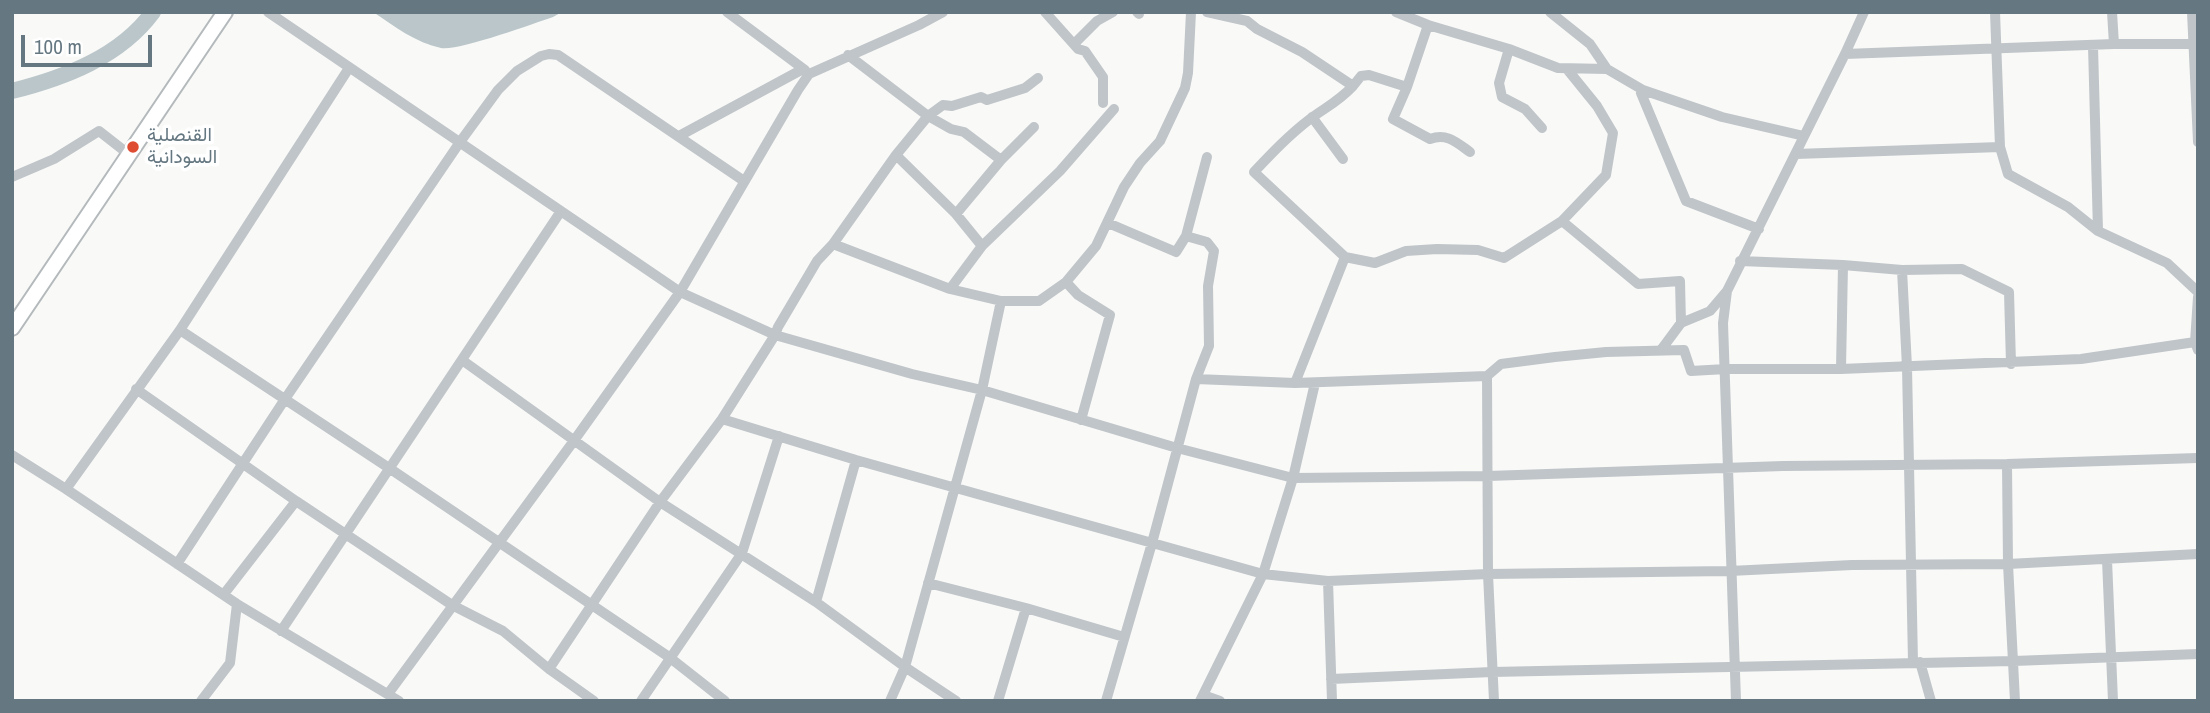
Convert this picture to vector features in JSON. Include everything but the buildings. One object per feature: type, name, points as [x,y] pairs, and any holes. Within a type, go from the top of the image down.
[{"type":"highway","points":[[12,328],[122,149],[215,12]]},
{"type":"highway","points":[[12,311],[72,232],[225,12]]},
{"type":"street","points":[[268,12],[680,292],[775,335],[912,374],[982,390],[1177,449],[1293,478],[1488,476],[1908,463],[2007,464],[2198,458]]},
{"type":"street","points":[[727,12],[806,71]]},
{"type":"street","points":[[679,136],[806,71],[919,25],[943,12]]},
{"type":"street","points":[[1045,12],[1078,48],[1085,51],[1103,77],[1103,103]]},
{"type":"street","points":[[1074,44],[1097,20],[1113,12]]},
{"type":"street","points":[[833,244],[950,289],[1001,301],[1039,301],[1066,282],[1096,246],[1124,187],[1140,163],[1160,141],[1185,88],[1191,12]]},
{"type":"street","points":[[1207,12],[1247,21],[1302,52],[1353,86]]},
{"type":"street","points":[[1395,12],[1429,25],[1509,48],[1558,68],[1607,69]]},
{"type":"street","points":[[1550,12],[1590,44],[1607,69],[1643,90],[1721,117],[1804,136]]},
{"type":"street","points":[[1736,701],[1723,323],[1727,291],[1864,12]]},
{"type":"street","points":[[1196,379],[1315,383],[1487,376],[1501,364],[1555,357],[1661,350],[1684,350],[1691,371],[2011,364],[2196,346],[2198,294],[2167,263],[2098,231],[2068,207],[2008,174],[2000,147],[1995,12]]},
{"type":"street","points":[[2112,12],[2114,44]]},
{"type":"street","points":[[2192,12],[2196,44],[2198,142]]},
{"type":"street","points":[[1429,25],[1393,120],[1430,139],[1451,138],[1470,152]]},
{"type":"street","points":[[1845,54],[2114,44],[2196,44]]},
{"type":"street","points":[[2093,46],[2098,231]]},
{"type":"street","points":[[1509,48],[1499,83],[1502,97],[1525,109],[1542,128]]},
{"type":"street","points":[[177,564],[285,399],[460,142],[498,90],[517,71],[541,56],[558,55],[744,181]]},
{"type":"street","points":[[848,55],[928,116],[951,129],[964,132],[1001,160]]},
{"type":"street","points":[[66,489],[180,330],[349,68]]},
{"type":"street","points":[[1407,87],[1369,75],[1361,76],[1333,105],[1312,117],[1254,172],[1345,257],[1375,263],[1406,251],[1437,249],[1478,250],[1504,258],[1562,221],[1606,175],[1613,133],[1597,106],[1567,69]]},
{"type":"street","points":[[388,694],[680,292],[806,71]]},
{"type":"street","points":[[549,669],[660,502],[722,419],[775,335],[817,261],[833,244],[896,155],[928,116],[943,105],[952,106],[981,97],[987,100],[1026,88],[1038,78]]},
{"type":"street","points":[[1643,90],[1641,93],[1686,201],[1759,229]]},
{"type":"street","points":[[950,289],[982,246],[1060,171],[1114,109]]},
{"type":"street","points":[[1312,117],[1343,159]]},
{"type":"street","points":[[956,214],[1001,160],[1034,127]]},
{"type":"street","points":[[12,177],[54,159],[99,131],[122,149]]},
{"type":"street","points":[[1796,155],[2000,147]]},
{"type":"street","points":[[896,155],[956,214],[982,246]]},
{"type":"street","points":[[1108,223],[1177,251],[1186,236],[1207,157]]},
{"type":"street","points":[[281,631],[561,211]]},
{"type":"street","points":[[1562,221],[1638,284],[1680,281],[1681,323]]},
{"type":"street","points":[[1106,701],[1196,379],[1209,346],[1208,286],[1214,251],[1207,242],[1186,236]]},
{"type":"street","points":[[1295,383],[1345,257]]},
{"type":"street","points":[[1740,261],[1843,265],[1902,271],[1962,269],[2009,292],[2011,364]]},
{"type":"street","points":[[1841,369],[1843,265]]},
{"type":"street","points":[[1902,271],[1917,662],[1931,701]]},
{"type":"street","points":[[1066,282],[1078,295],[1110,315],[1081,421]]},
{"type":"street","points":[[1661,350],[1681,323],[1710,311],[1727,291]]},
{"type":"street","points":[[890,701],[905,667],[982,390],[1001,301]]},
{"type":"street","points":[[180,330],[669,657],[725,701]]},
{"type":"street","points":[[463,360],[573,442],[660,502],[816,602],[956,701]]},
{"type":"street","points":[[1487,376],[1488,574],[1494,701]]},
{"type":"street","points":[[1220,701],[1201,698],[1263,574],[1293,478],[1315,383]]},
{"type":"street","points":[[136,389],[296,501],[452,605],[502,631],[594,701]]},
{"type":"street","points":[[722,419],[856,460],[1263,574],[1328,582],[1488,574],[1730,571],[1840,565],[2008,564],[2198,554]]},
{"type":"street","points":[[640,701],[742,553],[779,436]]},
{"type":"street","points":[[12,455],[237,604],[399,701]]},
{"type":"street","points":[[816,602],[856,460]]},
{"type":"street","points":[[2007,464],[2008,564],[2015,701]]},
{"type":"street","points":[[224,594],[296,501]]},
{"type":"street","points":[[2107,560],[2113,701]]},
{"type":"street","points":[[1328,582],[1332,701]]},
{"type":"street","points":[[928,583],[1124,637]]},
{"type":"street","points":[[201,701],[230,663],[237,604]]},
{"type":"street","points":[[998,701],[1026,608]]},
{"type":"street","points":[[1332,679],[1492,672],[2014,661],[2198,654]]},
{"type":"shaded area","points":[[373,12],[562,12],[513,31],[441,48],[414,38]]},
{"type":"waterway","points":[[12,91],[90,64],[140,28],[153,12]]},
{"type":"place","name":"القنصلية السودانية","points":[[133,147]]}]
